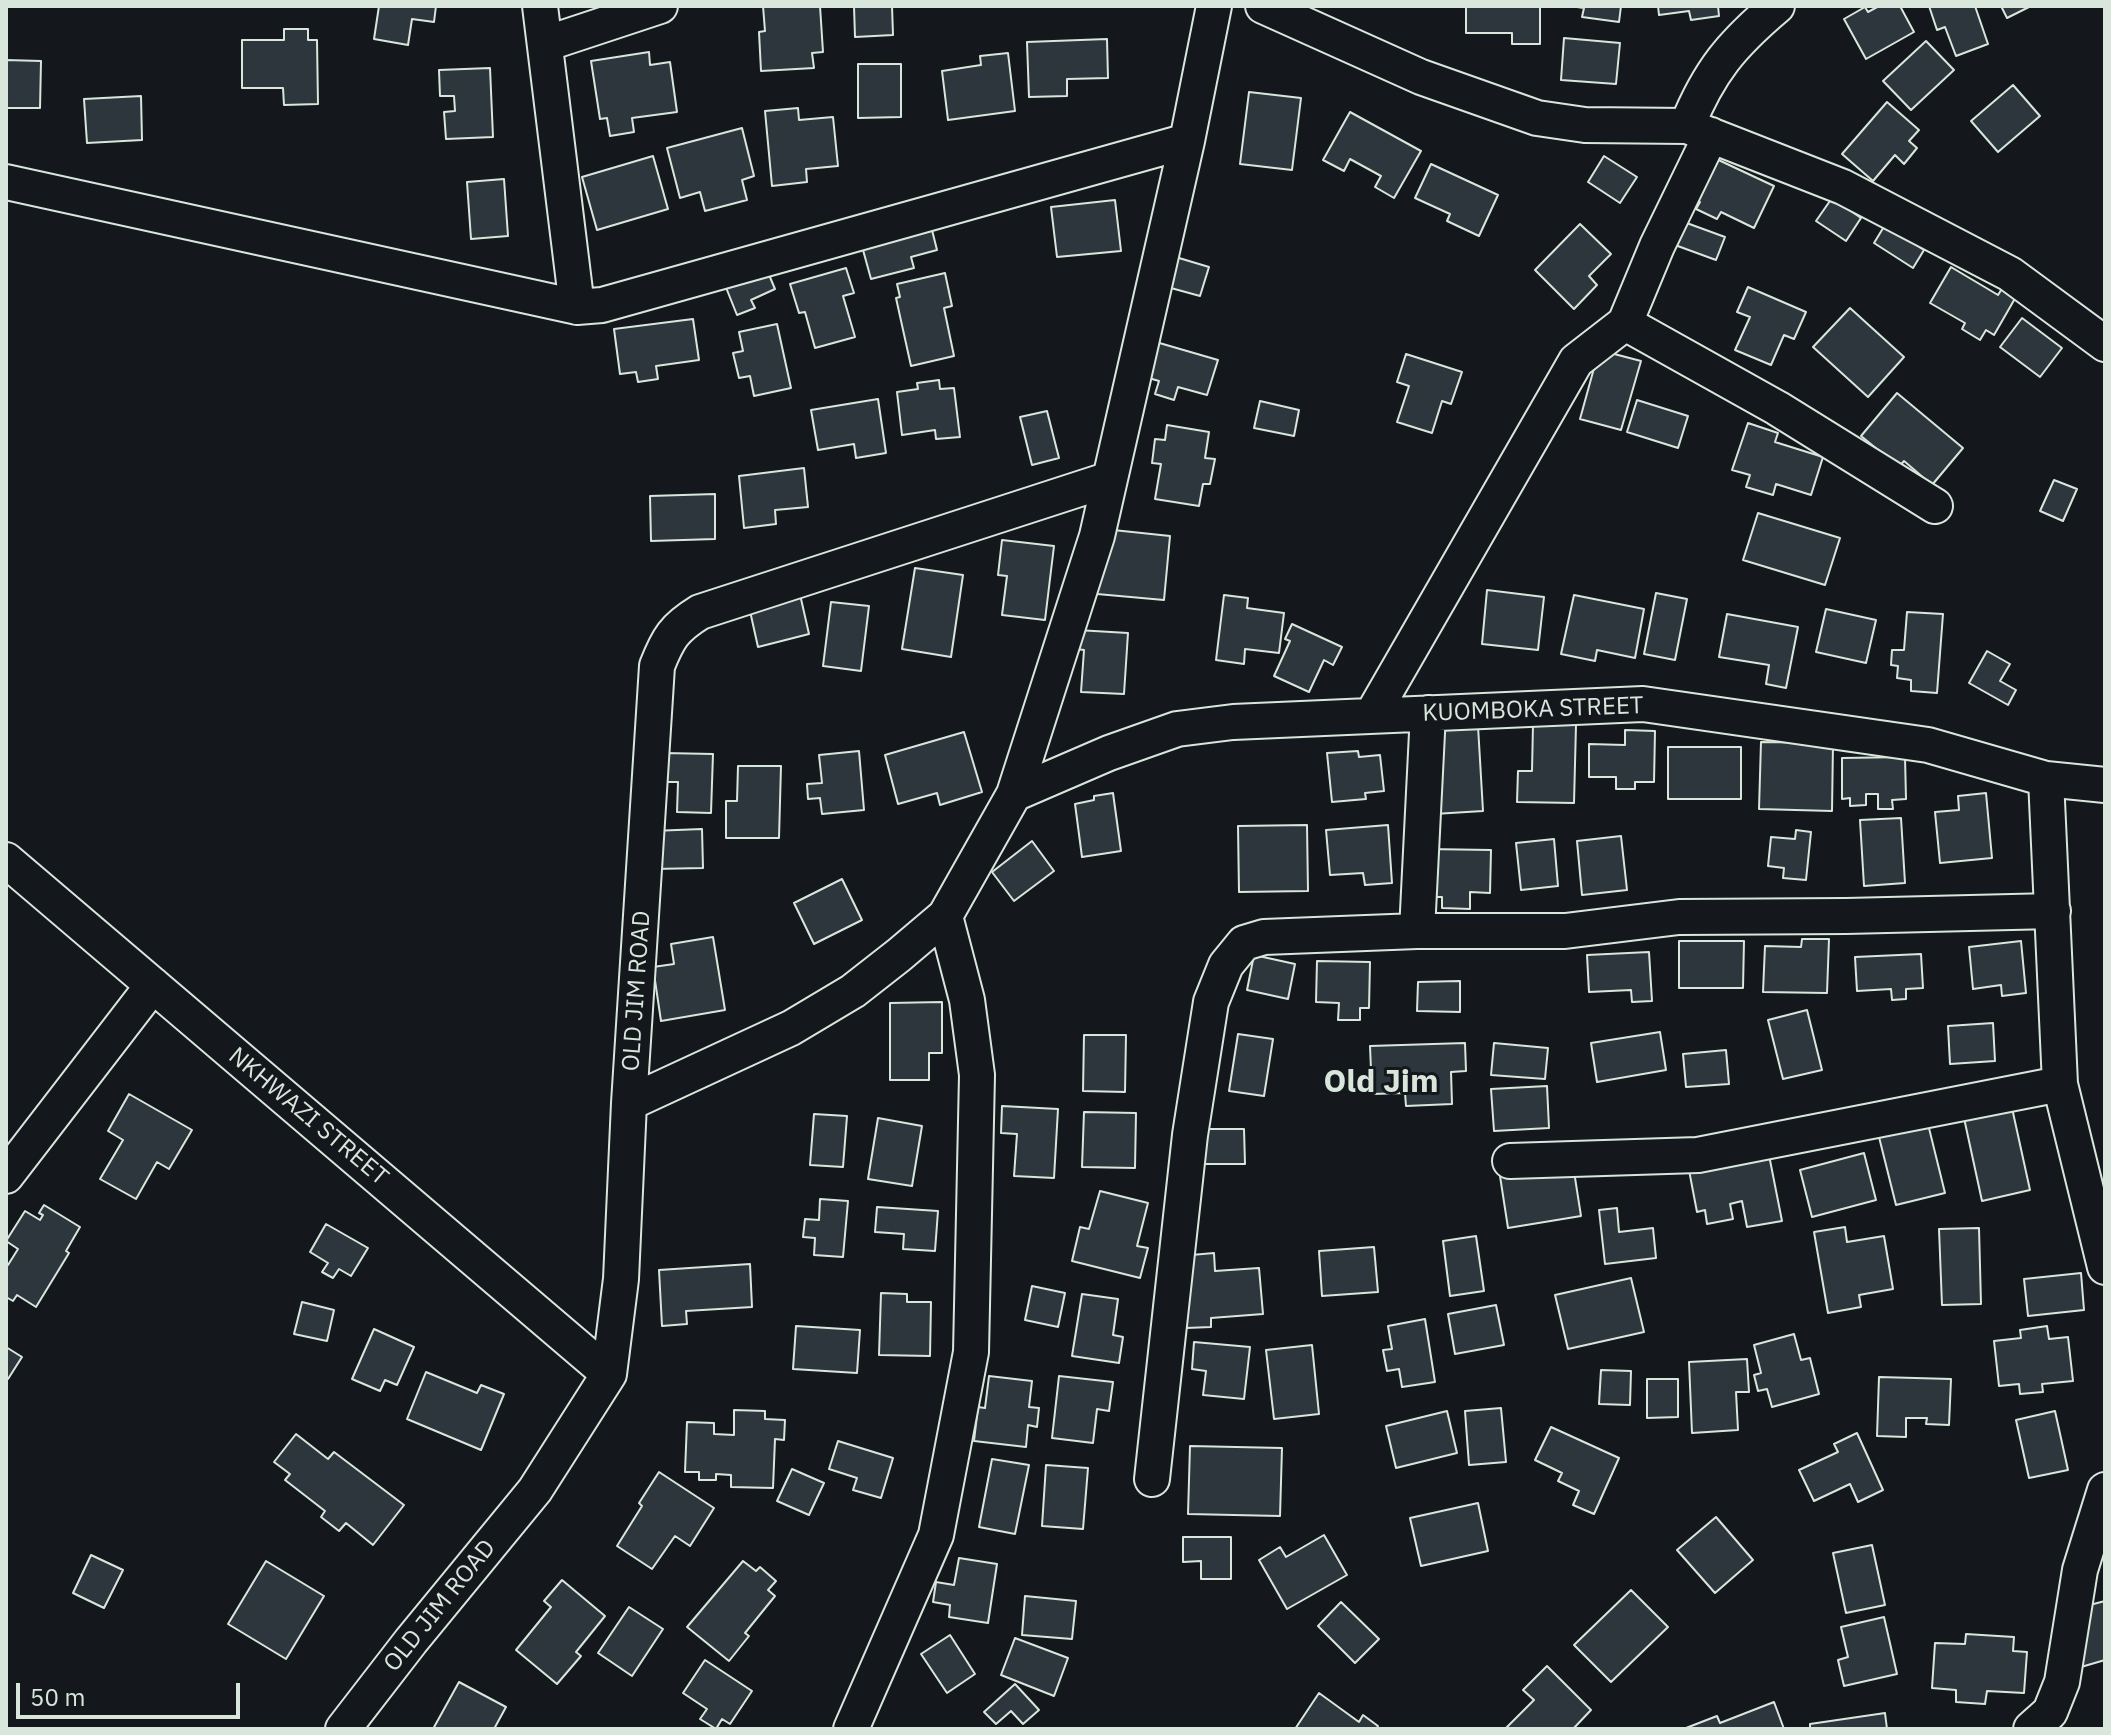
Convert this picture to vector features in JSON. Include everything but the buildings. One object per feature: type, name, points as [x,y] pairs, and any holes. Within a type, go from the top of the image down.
[{"type":"street","points":[[540,6],[577,307]]},
{"type":"street","points":[[545,44],[660,6]]},
{"type":"street","points":[[629,1103],[736,1055],[853,991],[945,916],[1014,794],[1097,536],[1187,141],[1214,6]]},
{"type":"street","points":[[1263,6],[1421,77],[1537,118],[1585,125],[1699,130],[1843,187],[1997,267],[2105,344]]},
{"type":"street","points":[[1372,715],[1576,361],[1625,323],[1699,130],[1700,93],[1720,61],[1777,6]]},
{"type":"street","points":[[6,182],[577,307],[618,300],[1187,141]]},
{"type":"street","points":[[1625,323],[1777,408],[1935,506]]},
{"type":"street","name":"OLD JIM ROAD","points":[[343,1729],[535,1490],[609,1374],[621,1279],[657,666],[668,638],[700,612],[1110,479]]},
{"type":"street","name":"KUOMBOKA STREET","points":[[1014,794],[1109,753],[1177,729],[1233,722],[1643,704],[1928,745],[2046,779],[2105,785]]},
{"type":"street","points":[[1417,931],[1428,713]]},
{"type":"street","points":[[2046,779],[2060,1084],[2105,1267]]},
{"type":"street","name":"NKHWAZI STREET","points":[[6,860],[609,1374]]},
{"type":"street","points":[[1152,1479],[1190,1135],[1211,1002],[1226,965],[1244,943],[1264,937],[1417,931],[1565,931],[1679,917],[2053,911]]},
{"type":"street","points":[[851,1729],[936,1535],[971,1352],[977,1075],[967,1000],[945,916]]},
{"type":"street","points":[[6,1176],[153,985]]},
{"type":"street","points":[[1510,1161],[1698,1155],[2060,1084]]},
{"type":"street","points":[[2051,1713],[2080,1570],[2105,1490]]},
{"type":"district","name":"Old Jim","points":[[1381,1083]]}]
